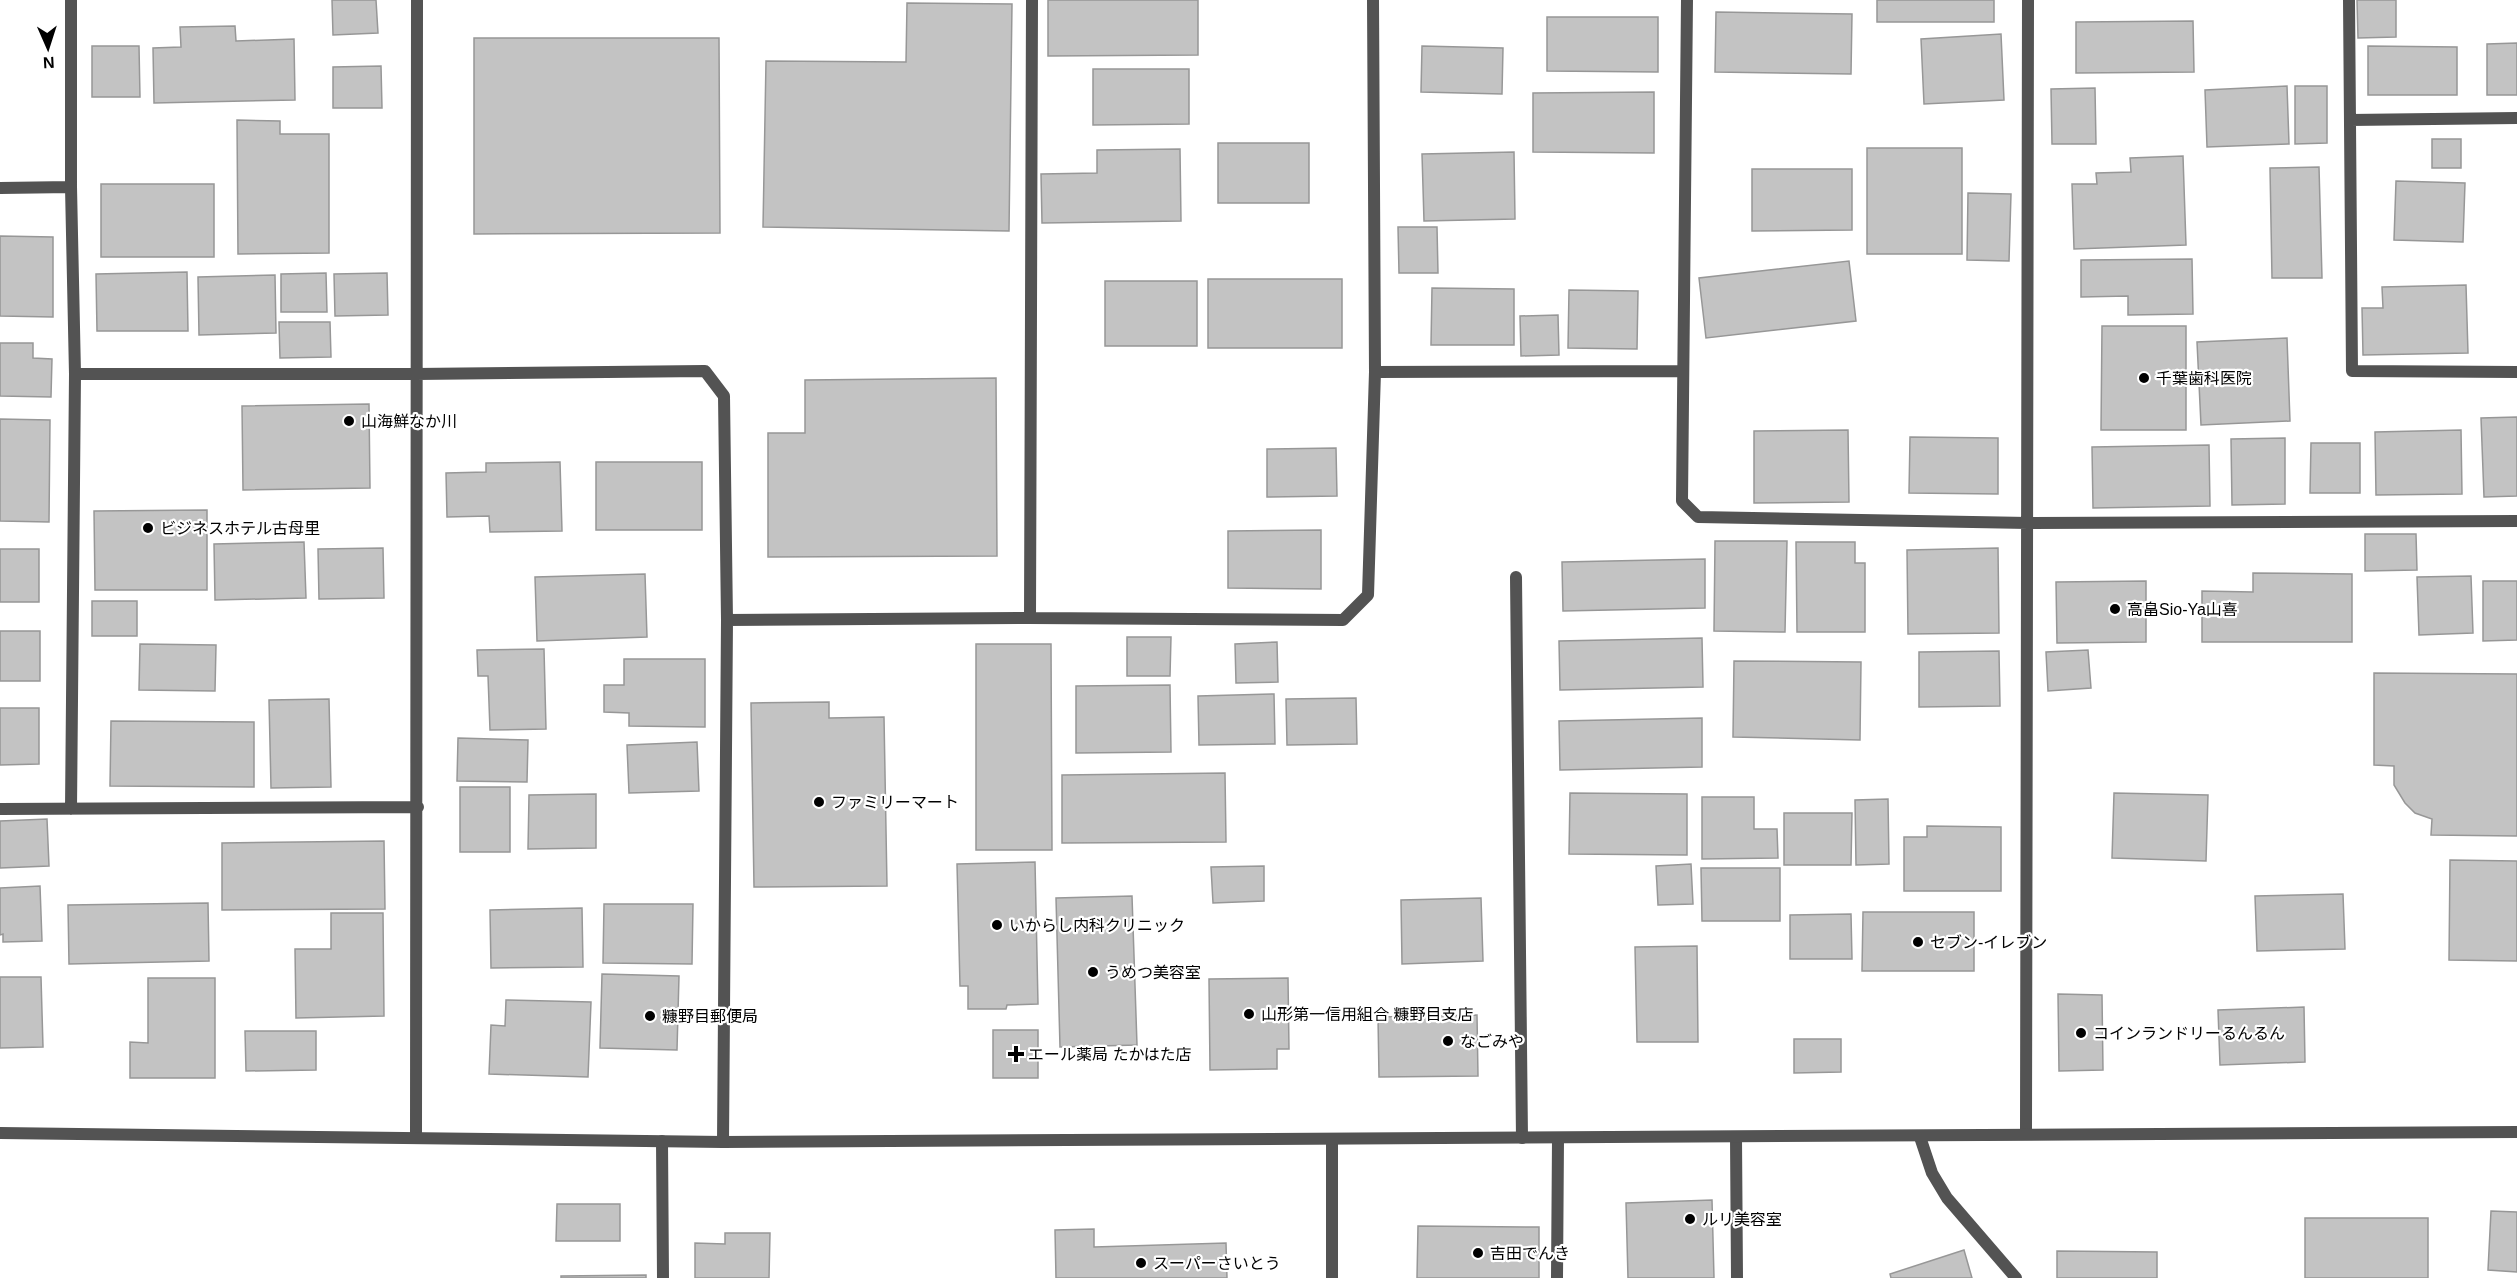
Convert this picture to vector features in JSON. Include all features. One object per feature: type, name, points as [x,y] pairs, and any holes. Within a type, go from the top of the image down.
[{"type":"street","points":[[71,0],[70,188],[75,374],[71,809]]},
{"type":"street","points":[[416,1138],[417,0]]},
{"type":"street","points":[[1030,618],[1032,0]]},
{"type":"street","points":[[727,620],[1030,618],[1343,620],[1368,595],[1376,372],[1373,0]]},
{"type":"street","points":[[1687,0],[1682,501],[1698,517],[2028,523],[2517,521]]},
{"type":"street","points":[[2025,1134],[2028,0]]},
{"type":"street","points":[[2349,0],[2352,371],[2517,372]]},
{"type":"street","points":[[2350,120],[2517,118]]},
{"type":"street","points":[[0,188],[70,188]]},
{"type":"street","points":[[75,374],[705,371],[723,396],[727,620],[723,1142]]},
{"type":"street","points":[[1376,372],[1683,371]]},
{"type":"street","points":[[1516,577],[1522,1138]]},
{"type":"street","points":[[0,809],[418,807]]},
{"type":"street","points":[[0,1133],[723,1142],[2517,1132]]},
{"type":"street","points":[[1736,1137],[1737,1278]]},
{"type":"street","points":[[1920,1137],[1932,1173],[1947,1198],[2016,1278]]},
{"type":"street","points":[[1557,1138],[1557,1278]]},
{"type":"street","points":[[1332,1140],[1332,1278]]},
{"type":"street","points":[[662,1141],[663,1278]]},
{"type":"building","points":[[332,0],[376,0],[378,33],[333,35]]},
{"type":"building","points":[[1048,0],[1198,0],[1198,55],[1048,56]]},
{"type":"building","points":[[1877,0],[1994,0],[1994,22],[1877,22]]},
{"type":"building","points":[[2357,0],[2396,0],[2396,37],[2358,38]]},
{"type":"building","points":[[907,3],[1012,4],[1009,231],[763,227],[766,61],[906,62]]},
{"type":"building","points":[[1716,12],[1852,14],[1851,74],[1715,72]]},
{"type":"building","points":[[1547,17],[1658,17],[1658,72],[1547,71]]},
{"type":"building","points":[[2193,21],[2194,72],[2076,73],[2076,22]]},
{"type":"building","points":[[235,26],[236,41],[294,39],[295,100],[154,103],[153,48],[181,47],[180,27]]},
{"type":"building","points":[[2001,34],[2004,100],[1924,104],[1921,39]]},
{"type":"building","points":[[474,38],[719,38],[720,233],[474,234]]},
{"type":"building","points":[[2517,43],[2517,95],[2487,95],[2487,44]]},
{"type":"building","points":[[92,46],[139,46],[140,97],[92,97]]},
{"type":"building","points":[[1422,46],[1503,48],[1502,94],[1421,92]]},
{"type":"building","points":[[2368,46],[2457,47],[2457,95],[2368,95]]},
{"type":"building","points":[[381,66],[382,108],[333,108],[333,67]]},
{"type":"building","points":[[1093,69],[1189,69],[1189,124],[1093,125]]},
{"type":"building","points":[[2287,86],[2289,144],[2207,147],[2205,90]]},
{"type":"building","points":[[2295,86],[2327,86],[2327,143],[2295,144]]},
{"type":"building","points":[[2095,88],[2096,144],[2052,144],[2051,89]]},
{"type":"building","points":[[1654,92],[1654,153],[1533,152],[1533,93]]},
{"type":"building","points":[[237,120],[280,121],[280,134],[329,134],[329,253],[238,254]]},
{"type":"building","points":[[2432,139],[2461,139],[2461,168],[2432,168]]},
{"type":"building","points":[[1218,143],[1309,143],[1309,203],[1218,203]]},
{"type":"building","points":[[1867,148],[1962,148],[1962,254],[1867,254]]},
{"type":"building","points":[[1180,149],[1181,221],[1042,223],[1041,174],[1097,173],[1097,150]]},
{"type":"building","points":[[1514,152],[1515,219],[1424,221],[1422,154]]},
{"type":"building","points":[[2183,156],[2186,245],[2074,249],[2072,184],[2097,184],[2096,173],[2131,172],[2130,158]]},
{"type":"building","points":[[2319,167],[2322,278],[2272,278],[2270,168]]},
{"type":"building","points":[[1752,169],[1852,169],[1852,230],[1752,231]]},
{"type":"building","points":[[2396,181],[2465,183],[2463,242],[2394,240]]},
{"type":"building","points":[[101,184],[214,184],[214,257],[101,257]]},
{"type":"building","points":[[1968,193],[2011,194],[2009,261],[1967,260]]},
{"type":"building","points":[[1398,227],[1437,227],[1438,273],[1399,273]]},
{"type":"building","points":[[0,236],[53,237],[53,317],[0,316]]},
{"type":"building","points":[[2192,259],[2193,314],[2128,315],[2128,296],[2081,297],[2081,260]]},
{"type":"building","points":[[1849,261],[1856,321],[1706,338],[1699,278]]},
{"type":"building","points":[[187,272],[188,331],[97,331],[96,274]]},
{"type":"building","points":[[326,273],[327,312],[281,312],[281,274]]},
{"type":"building","points":[[387,273],[388,315],[335,316],[334,274]]},
{"type":"building","points":[[275,275],[276,333],[199,335],[198,277]]},
{"type":"building","points":[[1208,279],[1342,279],[1342,348],[1208,348]]},
{"type":"building","points":[[1105,281],[1197,281],[1197,346],[1105,346]]},
{"type":"building","points":[[2466,285],[2468,353],[2363,355],[2362,308],[2383,308],[2382,287]]},
{"type":"building","points":[[1432,288],[1514,289],[1514,345],[1431,345]]},
{"type":"building","points":[[1569,290],[1638,291],[1637,349],[1568,348]]},
{"type":"building","points":[[1558,315],[1559,355],[1521,356],[1520,316]]},
{"type":"building","points":[[279,322],[330,322],[331,357],[280,358]]},
{"type":"building","name":"千葉歯科医院","points":[[2102,326],[2186,326],[2186,430],[2101,430]]},
{"type":"building","points":[[2287,338],[2290,421],[2201,425],[2197,342]]},
{"type":"building","points":[[0,343],[33,343],[33,358],[52,359],[51,397],[0,396]]},
{"type":"building","points":[[996,378],[997,556],[768,557],[768,433],[805,433],[805,380]]},
{"type":"building","points":[[369,404],[370,488],[243,490],[242,406]]},
{"type":"building","points":[[2517,417],[2517,496],[2484,497],[2481,418]]},
{"type":"building","points":[[0,419],[50,420],[49,522],[0,521]]},
{"type":"building","points":[[1848,430],[1849,502],[1754,503],[1754,431]]},
{"type":"building","points":[[2461,430],[2462,494],[2376,495],[2375,432]]},
{"type":"building","points":[[1910,437],[1998,438],[1998,494],[1909,493]]},
{"type":"building","points":[[2285,438],[2285,504],[2232,505],[2231,439]]},
{"type":"building","points":[[2311,443],[2360,443],[2360,493],[2310,493]]},
{"type":"building","points":[[2209,445],[2210,506],[2093,508],[2092,447]]},
{"type":"building","points":[[1336,448],[1337,496],[1267,497],[1267,449]]},
{"type":"building","points":[[560,462],[562,531],[490,532],[489,516],[447,517],[446,473],[486,472],[486,463]]},
{"type":"building","points":[[596,462],[702,462],[702,530],[596,530]]},
{"type":"building","points":[[207,510],[207,590],[95,590],[94,511]]},
{"type":"building","points":[[1321,530],[1321,589],[1228,588],[1228,531]]},
{"type":"building","points":[[2365,534],[2416,534],[2417,570],[2365,571]]},
{"type":"building","points":[[1715,541],[1787,541],[1785,632],[1714,631]]},
{"type":"building","points":[[304,542],[306,598],[215,600],[214,544]]},
{"type":"building","points":[[1796,542],[1855,542],[1855,563],[1865,563],[1865,632],[1797,632]]},
{"type":"building","points":[[383,548],[384,598],[319,599],[318,549]]},
{"type":"building","points":[[1998,548],[1999,633],[1908,634],[1907,550]]},
{"type":"building","points":[[0,549],[39,549],[39,602],[0,602]]},
{"type":"building","points":[[1705,559],[1705,608],[1563,611],[1562,562]]},
{"type":"building","points":[[2253,573],[2352,574],[2352,642],[2202,642],[2202,591],[2253,592]]},
{"type":"building","points":[[645,574],[647,637],[537,641],[535,577]]},
{"type":"building","points":[[2471,576],[2473,633],[2419,635],[2417,577]]},
{"type":"building","points":[[2146,581],[2146,642],[2057,643],[2056,582]]},
{"type":"building","points":[[2483,581],[2517,581],[2517,640],[2483,641]]},
{"type":"building","points":[[92,601],[137,601],[137,636],[92,636]]},
{"type":"building","points":[[0,631],[40,631],[40,681],[0,681]]},
{"type":"building","points":[[1127,637],[1171,637],[1170,676],[1127,676]]},
{"type":"building","points":[[1702,638],[1703,687],[1560,690],[1559,641]]},
{"type":"building","points":[[1277,642],[1278,682],[1236,683],[1235,644]]},
{"type":"building","points":[[140,644],[216,645],[215,691],[139,690]]},
{"type":"building","points":[[976,644],[1051,644],[1052,850],[976,850]]},
{"type":"building","points":[[544,649],[546,729],[490,730],[488,676],[478,676],[477,650]]},
{"type":"building","points":[[2088,650],[2091,688],[2048,691],[2046,652]]},
{"type":"building","points":[[1999,651],[2000,706],[1919,707],[1919,652]]},
{"type":"building","points":[[624,659],[705,659],[705,727],[629,726],[629,713],[604,712],[604,685],[624,685]]},
{"type":"building","points":[[1734,661],[1861,662],[1860,740],[1733,737]]},
{"type":"building","points":[[2374,673],[2517,674],[2517,836],[2431,835],[2432,819],[2415,813],[2405,803],[2394,785],[2394,766],[2374,765]]},
{"type":"building","points":[[1170,685],[1171,752],[1076,753],[1076,686]]},
{"type":"building","points":[[1274,694],[1275,744],[1199,745],[1198,696]]},
{"type":"building","points":[[1356,698],[1357,744],[1287,745],[1286,699]]},
{"type":"building","points":[[329,699],[331,787],[271,788],[269,700]]},
{"type":"building","name":"ファミリーマート","points":[[829,702],[829,718],[884,717],[887,886],[754,887],[751,703]]},
{"type":"building","points":[[0,708],[39,708],[39,764],[0,765]]},
{"type":"building","points":[[1702,718],[1702,767],[1560,770],[1559,721]]},
{"type":"building","points":[[111,721],[254,722],[254,787],[110,786]]},
{"type":"building","points":[[458,738],[528,740],[527,782],[457,781]]},
{"type":"building","points":[[697,742],[699,791],[629,793],[627,745]]},
{"type":"building","points":[[1225,773],[1226,842],[1062,843],[1062,775]]},
{"type":"building","points":[[460,787],[510,787],[510,852],[460,852]]},
{"type":"building","points":[[1570,793],[1687,794],[1687,855],[1569,854]]},
{"type":"building","points":[[2114,793],[2208,795],[2206,861],[2112,858]]},
{"type":"building","points":[[596,794],[596,848],[528,849],[529,795]]},
{"type":"building","points":[[1702,797],[1754,797],[1754,829],[1777,829],[1778,858],[1702,859]]},
{"type":"building","points":[[1888,799],[1889,864],[1856,865],[1855,800]]},
{"type":"building","points":[[1784,813],[1852,813],[1851,865],[1784,865]]},
{"type":"building","points":[[47,819],[49,866],[0,868],[0,821]]},
{"type":"building","points":[[1927,826],[2001,827],[2001,891],[1904,891],[1904,837],[1927,837]]},
{"type":"building","points":[[384,841],[385,909],[222,910],[222,843]]},
{"type":"building","points":[[2450,860],[2517,861],[2517,961],[2449,960]]},
{"type":"building","name":"いからし内科クリニック","points":[[1035,862],[1038,1004],[1007,1005],[1006,1009],[968,1009],[968,986],[960,986],[957,864]]},
{"type":"building","points":[[1691,864],[1693,904],[1658,905],[1656,866]]},
{"type":"building","points":[[1264,866],[1264,901],[1213,903],[1211,867]]},
{"type":"building","points":[[1701,868],[1780,868],[1780,921],[1702,921]]},
{"type":"building","points":[[40,886],[42,941],[3,942],[3,934],[0,935],[0,888]]},
{"type":"building","points":[[2343,894],[2345,949],[2257,951],[2255,896]]},
{"type":"building","points":[[1132,896],[1137,1045],[1060,1047],[1056,898]]},
{"type":"building","points":[[1481,898],[1483,961],[1402,964],[1401,900]]},
{"type":"building","points":[[208,903],[209,961],[69,964],[68,905]]},
{"type":"building","points":[[604,904],[693,904],[692,964],[603,963]]},
{"type":"building","points":[[582,908],[583,967],[491,968],[490,910]]},
{"type":"building","name":"セブン-イレブン","points":[[1863,912],[1974,912],[1974,971],[1862,971]]},
{"type":"building","points":[[331,913],[383,913],[384,1016],[296,1018],[295,949],[331,949]]},
{"type":"building","points":[[1851,914],[1852,959],[1790,959],[1790,915]]},
{"type":"building","points":[[1697,946],[1698,1042],[1637,1042],[1635,947]]},
{"type":"building","points":[[602,974],[679,976],[677,1050],[600,1048]]},
{"type":"building","points":[[0,977],[41,977],[43,1047],[0,1048]]},
{"type":"building","points":[[148,978],[215,978],[215,1078],[130,1078],[130,1042],[148,1043]]},
{"type":"building","name":"山形第一信用組合 糠野目支店","points":[[1288,978],[1289,1049],[1277,1049],[1277,1069],[1210,1070],[1209,979]]},
{"type":"building","name":"コインランドリーるんるん","points":[[2058,994],[2102,995],[2103,1070],[2059,1071]]},
{"type":"building","points":[[506,1000],[591,1002],[588,1077],[489,1074],[491,1025],[505,1026]]},
{"type":"building","points":[[2304,1007],[2305,1062],[2220,1065],[2218,1010]]},
{"type":"building","points":[[1477,1015],[1478,1076],[1379,1077],[1378,1017]]},
{"type":"building","name":"エール薬局 たかはた店","points":[[993,1030],[1038,1030],[1038,1078],[993,1078]]},
{"type":"building","points":[[245,1031],[316,1031],[316,1070],[246,1071]]},
{"type":"building","points":[[1794,1039],[1841,1039],[1841,1072],[1794,1073]]},
{"type":"building","points":[[1712,1200],[1714,1278],[1628,1278],[1626,1203]]},
{"type":"building","points":[[557,1204],[620,1204],[620,1241],[556,1241]]},
{"type":"building","points":[[2491,1211],[2517,1212],[2517,1272],[2488,1270]]},
{"type":"building","points":[[2305,1218],[2428,1218],[2428,1278],[2305,1278]]},
{"type":"building","name":"吉田でんき","points":[[1418,1226],[1539,1227],[1539,1278],[1417,1278]]},
{"type":"building","name":"スーパーさいとう","points":[[1094,1229],[1094,1247],[1226,1243],[1227,1278],[1056,1278],[1055,1230]]},
{"type":"building","points":[[725,1233],[770,1233],[769,1278],[695,1278],[695,1243],[725,1244]]},
{"type":"building","points":[[1964,1250],[1972,1278],[1891,1278],[1890,1274]]},
{"type":"building","points":[[2057,1251],[2157,1252],[2157,1278],[2057,1278]]},
{"type":"building","points":[[646,1275],[646,1278],[561,1278],[561,1276]]},
{"type":"place","name":"千葉歯科医院","points":[[2144,378]]},
{"type":"place","name":"山海鮮なか川","points":[[349,421]]},
{"type":"place","name":"ビジネスホテル古母里","points":[[148,528]]},
{"type":"place","name":"高畠Sio-Ya山喜","points":[[2115,609]]},
{"type":"place","name":"ファミリーマート","points":[[819,802]]},
{"type":"place","name":"いからし内科クリニック","points":[[997,925]]},
{"type":"place","name":"セブン-イレブン","points":[[1918,942]]},
{"type":"place","name":"うめつ美容室","points":[[1093,972]]},
{"type":"place","name":"山形第一信用組合 糠野目支店","points":[[1249,1014]]},
{"type":"place","name":"糠野目郵便局","points":[[650,1016]]},
{"type":"place","name":"コインランドリーるんるん","points":[[2081,1033]]},
{"type":"place","name":"なごみや","points":[[1448,1041]]},
{"type":"place","name":"エール薬局 たかはた店","points":[[1016,1054]]},
{"type":"place","name":"ルリ美容室","points":[[1690,1219]]},
{"type":"place","name":"吉田でんき","points":[[1478,1253]]},
{"type":"place","name":"スーパーさいとう","points":[[1141,1263]]}]
